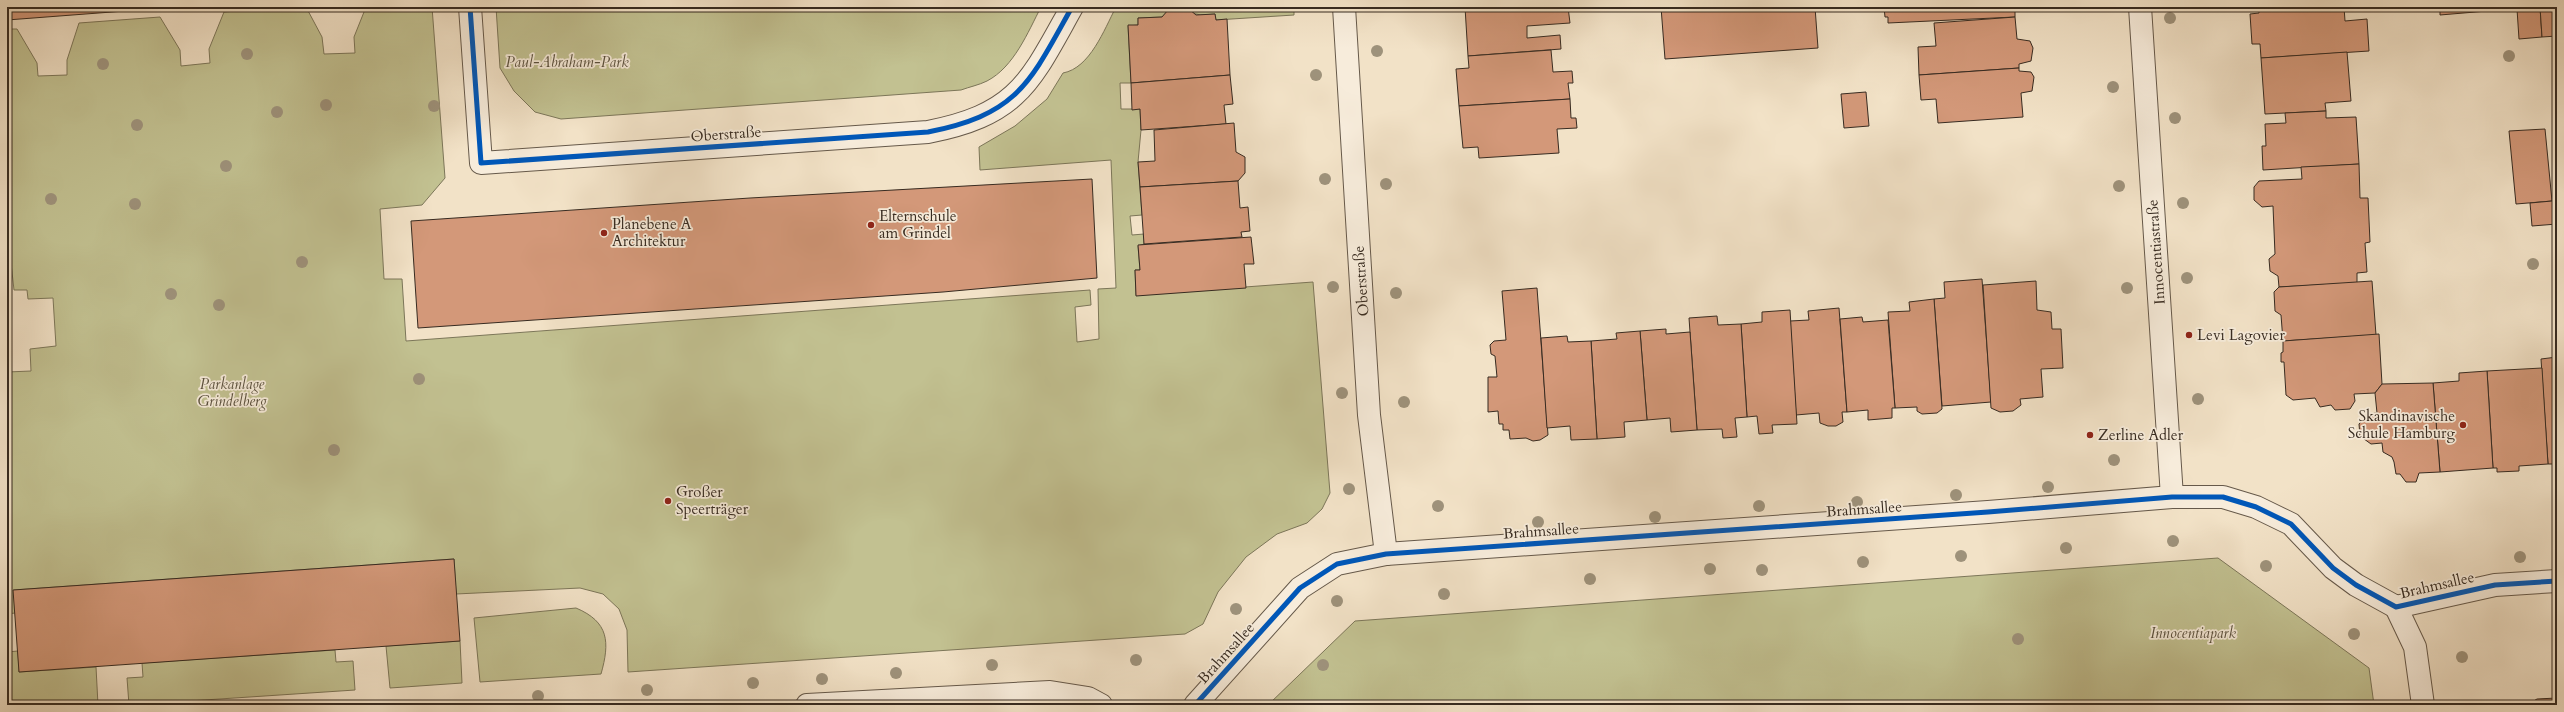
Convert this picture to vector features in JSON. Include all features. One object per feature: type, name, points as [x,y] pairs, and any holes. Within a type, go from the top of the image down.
[{"type":"street","name":"Oberstraße","points":[[470,7],[481,163],[928,132],[958,126],[984,116],[1012,99],[1035,72],[1072,7]]},
{"type":"street","name":"Oberstraße","points":[[1344,7],[1369,415],[1386,554]]},
{"type":"street","name":"Innocentiastraße","points":[[2140,7],[2172,497]]},
{"type":"street","name":"Brahmsallee","points":[[1194,705],[1300,588],[1337,564],[1386,554],[1980,513],[2172,497],[2224,497],[2256,507],[2291,524],[2333,568],[2356,585],[2396,607],[2495,585],[2557,580]]},
{"type":"street","points":[[2396,607],[2415,647],[2423,705]]},
{"type":"street","points":[[807,705],[1050,692],[1088,698],[1101,705]]},
{"type":"green space","name":"Parkanlage Grindelberg","points":[[306,7],[322,37],[324,54],[355,53],[354,37],[366,7],[432,7],[445,178],[422,205],[380,209],[384,279],[402,279],[406,341],[1090,290],[1091,305],[1075,307],[1077,342],[1099,339],[1098,289],[1116,288],[1111,160],[980,170],[979,147],[1015,126],[1047,99],[1063,73],[1073,70],[1081,64],[1095,47],[1116,7],[1294,7],[1294,15],[1216,20],[1215,14],[1198,15],[1182,8],[1174,8],[1162,17],[1138,18],[1138,25],[1128,26],[1131,83],[1120,83],[1121,109],[1140,109],[1141,130],[1138,162],[1142,215],[1130,216],[1132,235],[1144,234],[1144,244],[1138,246],[1140,270],[1135,270],[1136,295],[1313,282],[1330,493],[1322,509],[1307,523],[1277,534],[1246,557],[1218,592],[1203,624],[1185,634],[628,672],[627,630],[619,609],[603,594],[580,588],[456,594],[454,559],[14,590],[15,613],[7,614],[7,372],[31,371],[30,349],[56,346],[53,298],[28,299],[27,290],[14,290],[11,263],[7,262],[7,29],[17,29],[37,63],[38,76],[67,75],[67,60],[79,23],[160,17],[180,50],[181,66],[210,63],[209,49],[224,12]]},
{"type":"green space","name":"Paul-Abraham-Park","points":[[496,7],[1041,7],[1013,58],[1005,67],[997,75],[987,81],[961,90],[561,119],[535,112],[514,91],[500,68]]},
{"type":"green space","name":"Innocentiapark","points":[[2218,558],[2369,668],[2374,705],[1268,705],[1355,621]]},
{"type":"green space","points":[[576,608],[595,620],[601,627],[604,634],[606,652],[601,674],[480,682],[474,618]]},
{"type":"green space","points":[[460,641],[462,683],[390,688],[386,646]]},
{"type":"green space","points":[[335,650],[336,662],[353,661],[355,690],[129,705],[127,678],[143,677],[142,663]]},
{"type":"green space","points":[[18,651],[19,672],[96,667],[98,705],[7,705],[7,652]]},
{"type":"building","points":[[7,7],[177,7],[7,20]]},
{"type":"building","points":[[1465,7],[1568,7],[1570,23],[1527,26],[1527,38],[1560,35],[1561,49],[1468,56]]},
{"type":"building","points":[[1661,7],[1815,7],[1818,48],[1665,59]]},
{"type":"building","points":[[1884,7],[2015,7],[2015,17],[1888,23],[1888,17],[1885,17]]},
{"type":"building","points":[[2259,7],[2344,7],[2345,21],[2367,19],[2369,51],[2261,58],[2260,44],[2252,44],[2250,14],[2259,13]]},
{"type":"building","points":[[2440,7],[2486,7],[2487,11],[2440,15]]},
{"type":"building","points":[[2486,7],[2540,7],[2542,37],[2519,39],[2517,9],[2487,11]]},
{"type":"building","points":[[2540,7],[2557,7],[2557,36],[2542,37]]},
{"type":"building","points":[[1174,8],[1189,9],[1196,15],[1215,14],[1216,20],[1227,19],[1230,75],[1131,83],[1128,25],[1138,25],[1138,18],[1162,17],[1168,10]]},
{"type":"building","points":[[2015,17],[2017,39],[2030,41],[2033,48],[2031,61],[2019,64],[2019,68],[1919,75],[1918,47],[1936,46],[1934,23]]},
{"type":"building","points":[[1551,50],[1553,72],[1572,71],[1573,83],[1568,83],[1570,99],[1459,106],[1456,69],[1469,68],[1468,56]]},
{"type":"building","points":[[2347,52],[2351,101],[2325,103],[2326,111],[2265,114],[2261,58]]},
{"type":"building","points":[[2019,68],[2019,71],[2031,72],[2034,77],[2032,91],[2021,93],[2023,117],[1938,123],[1936,99],[1921,100],[1919,75]]},
{"type":"building","points":[[1230,75],[1233,104],[1224,105],[1226,124],[1141,130],[1140,109],[1132,110],[1131,83]]},
{"type":"building","points":[[1866,92],[1869,126],[1844,128],[1841,94]]},
{"type":"building","points":[[1570,99],[1571,118],[1576,118],[1577,128],[1557,129],[1559,153],[1479,158],[1478,147],[1463,148],[1459,106]]},
{"type":"building","points":[[2326,111],[2326,118],[2356,117],[2359,164],[2263,170],[2262,146],[2266,146],[2265,124],[2286,123],[2285,113]]},
{"type":"building","points":[[1234,123],[1236,152],[1245,157],[1245,173],[1238,181],[1140,187],[1138,162],[1155,161],[1154,130]]},
{"type":"building","points":[[2545,129],[2552,201],[2516,204],[2509,131]]},
{"type":"building","points":[[2359,164],[2360,198],[2368,198],[2370,242],[2365,243],[2367,272],[2357,273],[2357,283],[2279,287],[2278,276],[2270,271],[2269,259],[2275,254],[2273,206],[2262,207],[2254,200],[2254,187],[2259,181],[2302,179],[2301,167]]},
{"type":"building","points":[[1092,179],[1097,278],[943,292],[418,328],[411,221],[750,198]]},
{"type":"building","points":[[1238,181],[1240,208],[1248,207],[1250,231],[1241,232],[1242,237],[1144,244],[1140,187]]},
{"type":"building","points":[[2557,201],[2557,224],[2532,226],[2530,203]]},
{"type":"building","points":[[1251,237],[1254,264],[1244,264],[1246,288],[1136,296],[1135,270],[1140,270],[1138,245]]},
{"type":"building","points":[[1982,279],[1991,402],[1942,406],[1934,299],[1945,298],[1944,282]]},
{"type":"building","points":[[2036,281],[2037,310],[2051,312],[2052,329],[2061,329],[2063,368],[2041,369],[2043,397],[2020,399],[2021,405],[2013,411],[2000,412],[1991,408],[1983,285]]},
{"type":"building","points":[[2372,281],[2376,335],[2283,341],[2281,315],[2275,311],[2274,292],[2279,287]]},
{"type":"building","points":[[1537,288],[1548,435],[1540,440],[1533,441],[1526,438],[1510,439],[1509,430],[1503,430],[1503,424],[1499,424],[1498,411],[1488,412],[1488,377],[1497,377],[1495,356],[1491,354],[1490,345],[1494,341],[1506,340],[1502,291]]},
{"type":"building","points":[[1934,299],[1942,409],[1937,413],[1922,414],[1917,411],[1917,407],[1895,408],[1888,312],[1910,311],[1909,302]]},
{"type":"building","points":[[1839,308],[1847,412],[1842,412],[1843,422],[1836,426],[1828,426],[1820,423],[1819,413],[1796,415],[1790,321],[1809,320],[1808,311]]},
{"type":"building","points":[[1790,310],[1797,424],[1772,425],[1773,433],[1759,434],[1757,416],[1747,417],[1741,324],[1762,322],[1762,312]]},
{"type":"building","points":[[1717,316],[1718,325],[1741,324],[1747,417],[1735,418],[1737,437],[1723,438],[1722,429],[1697,430],[1689,318]]},
{"type":"building","points":[[1862,317],[1863,322],[1888,320],[1895,408],[1892,408],[1892,418],[1868,420],[1868,410],[1847,412],[1840,319]]},
{"type":"building","points":[[1666,329],[1666,334],[1690,332],[1697,430],[1671,432],[1670,418],[1647,420],[1640,331]]},
{"type":"building","points":[[1640,331],[1647,420],[1624,422],[1625,437],[1597,439],[1591,341],[1617,339],[1616,333]]},
{"type":"building","points":[[2379,334],[2382,384],[2375,393],[2354,394],[2355,401],[2350,409],[2335,410],[2331,405],[2320,407],[2315,398],[2293,400],[2286,395],[2284,362],[2281,362],[2283,341]]},
{"type":"building","points":[[1567,336],[1568,342],[1591,341],[1597,439],[1571,440],[1570,426],[1547,428],[1541,338]]},
{"type":"building","points":[[2557,357],[2557,464],[2548,464],[2541,359]]},
{"type":"building","points":[[2542,368],[2548,464],[2519,466],[2519,471],[2497,472],[2497,468],[2493,468],[2487,371]]},
{"type":"building","name":"Skandinavische Schule Hamburg","points":[[2487,371],[2493,468],[2440,472],[2433,383],[2459,381],[2459,373]]},
{"type":"building","points":[[2433,383],[2440,472],[2419,473],[2416,482],[2406,482],[2400,474],[2396,474],[2392,457],[2383,452],[2382,443],[2371,444],[2360,436],[2359,424],[2368,414],[2377,413],[2375,393],[2382,384]]},
{"type":"building","points":[[454,559],[460,641],[19,672],[13,590]]},
{"type":"building","points":[[2557,698],[2557,705],[2527,705],[2537,699]]},
{"type":"cycle path","points":[[470,7],[481,163],[928,132],[959,125],[983,115],[1002,104],[1018,91],[1032,75],[1045,56],[1072,7]]},
{"type":"cycle path","points":[[1195,705],[1300,588],[1337,564],[1386,554],[1988,512],[2172,497],[2223,497],[2256,507],[2291,524],[2333,568],[2356,585],[2396,607],[2495,585],[2557,581]]},
{"type":"place","name":"Elternschule am Grindel","points":[[871,225]]},
{"type":"place","name":"Planebene A Architektur","points":[[604,233]]},
{"type":"place","name":"Levi Lagovier","points":[[2189,335]]},
{"type":"place","name":"Skandinavische Schule Hamburg","points":[[2463,425]]},
{"type":"place","name":"Zerline Adler","points":[[2090,435]]},
{"type":"place","name":"Großer Speerträger","points":[[668,501]]}]
